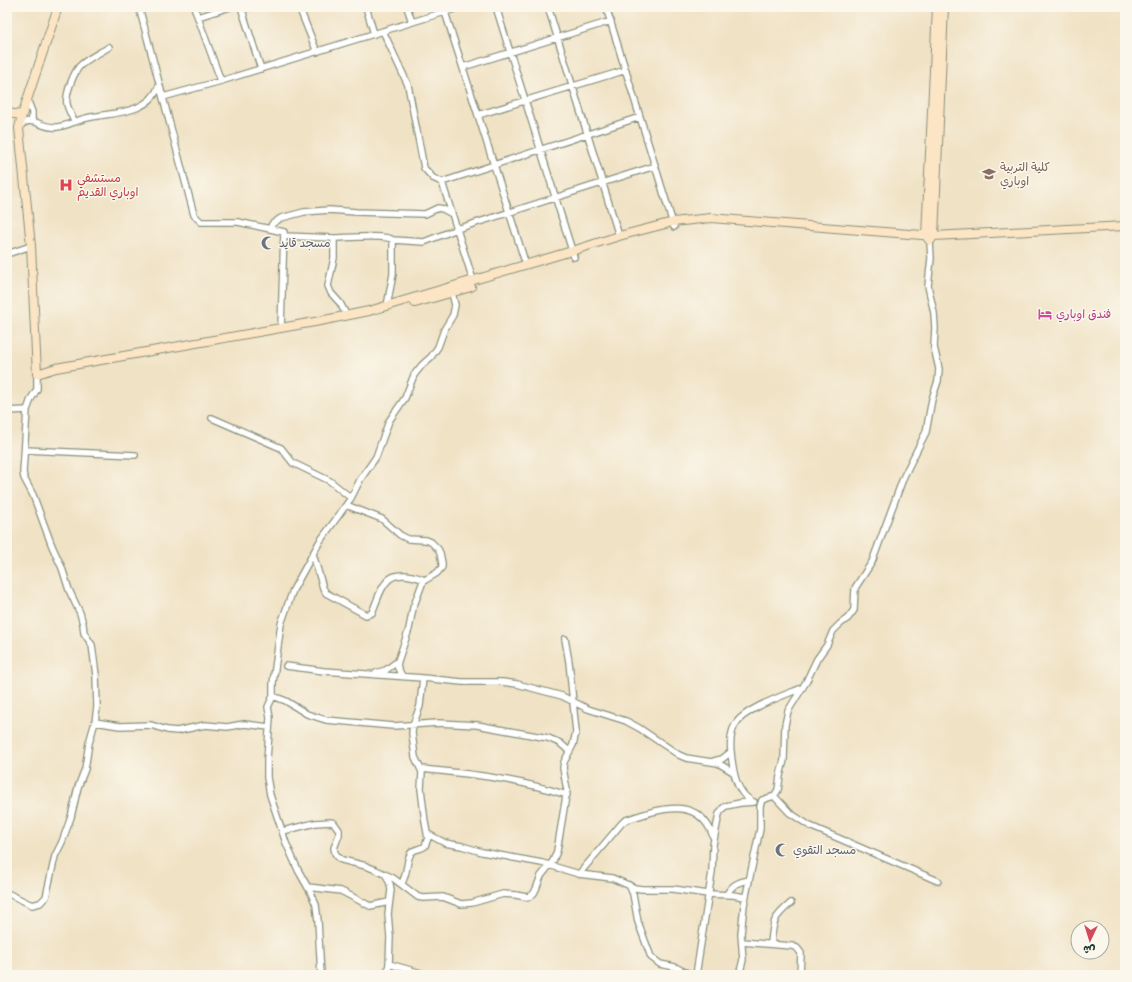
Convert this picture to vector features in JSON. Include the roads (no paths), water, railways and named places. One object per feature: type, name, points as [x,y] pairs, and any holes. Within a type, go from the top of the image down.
[{"type":"street","points":[[7,893],[32,905],[40,903],[46,897],[55,856],[71,817],[78,788],[85,769],[88,743],[95,722],[97,707],[93,651],[89,640],[84,633],[82,618],[69,590],[62,568],[33,495],[24,478],[23,466],[27,410],[37,389],[37,374],[31,246],[19,128],[22,114],[58,7]]},
{"type":"street","points":[[139,7],[194,215],[201,222],[238,222],[284,232],[281,328]]},
{"type":"street","points":[[194,7],[221,81]]},
{"type":"street","points":[[198,17],[230,7]]},
{"type":"street","points":[[250,7],[241,8],[261,69]]},
{"type":"street","points":[[299,7],[317,52]]},
{"type":"street","points":[[366,7],[374,34]]},
{"type":"street","points":[[407,7],[412,22]]},
{"type":"street","points":[[163,97],[261,69],[461,7]]},
{"type":"street","points":[[496,7],[573,254]]},
{"type":"street","points":[[548,7],[619,236]]},
{"type":"street","points":[[606,7],[673,225]]},
{"type":"street","points":[[910,234],[921,230],[931,218],[937,7]]},
{"type":"street","points":[[739,975],[743,960],[742,924],[745,897],[760,829],[760,803],[764,799],[774,796],[778,790],[784,760],[784,732],[786,718],[792,704],[803,687],[817,659],[827,645],[833,631],[848,618],[854,610],[855,588],[872,562],[904,476],[923,437],[927,426],[930,406],[938,381],[939,368],[934,347],[934,312],[928,286],[931,258],[931,218],[944,7]]},
{"type":"street","points":[[445,12],[526,265]]},
{"type":"street","points":[[463,67],[610,21]]},
{"type":"street","points":[[383,31],[408,85],[424,168],[433,178],[442,182],[640,117]]},
{"type":"street","points":[[75,122],[66,100],[75,73],[82,63],[109,48]]},
{"type":"street","points":[[478,115],[626,70]]},
{"type":"street","points":[[19,128],[26,122],[32,121],[41,126],[52,128],[64,126],[87,118],[142,106],[153,98],[159,86]]},
{"type":"street","points":[[27,99],[32,112],[32,121]]},
{"type":"street","points":[[7,113],[22,114]]},
{"type":"street","points":[[284,236],[334,238],[372,237],[424,242],[457,229],[655,166]]},
{"type":"street","points":[[442,182],[473,280]]},
{"type":"street","points":[[270,229],[272,224],[281,218],[304,212],[329,210],[425,214],[438,208],[444,209],[452,214]]},
{"type":"street","points":[[37,374],[57,374],[321,327],[370,316],[573,254],[619,236],[711,218],[910,234],[930,238],[948,235],[1125,226]]},
{"type":"street","points":[[931,218],[941,232],[948,235]]},
{"type":"street","points":[[37,374],[56,368],[347,316],[387,306],[526,265],[621,241],[673,225],[711,224],[930,238],[1125,231]]},
{"type":"street","points":[[334,238],[334,258],[328,286],[331,293],[340,303],[347,316]]},
{"type":"street","points":[[387,306],[393,274],[393,240]]},
{"type":"street","points":[[7,254],[31,246]]},
{"type":"street","points":[[321,975],[317,913],[308,887],[290,852],[270,795],[267,777],[266,759],[269,727],[268,707],[273,696],[279,636],[284,613],[295,585],[320,541],[346,505],[360,480],[376,458],[389,421],[405,398],[414,375],[434,352],[444,330],[451,320],[455,305],[452,292]]},
{"type":"street","points":[[36,358],[45,365],[56,368]]},
{"type":"street","points":[[7,411],[27,410]]},
{"type":"street","points":[[212,418],[281,448],[292,463],[330,481],[350,498]]},
{"type":"street","points":[[25,450],[135,455]]},
{"type":"street","points":[[346,505],[382,519],[400,535],[408,539],[426,540],[435,545],[440,554],[442,567],[437,573],[425,580],[422,584],[413,608],[409,629],[397,666],[402,676]]},
{"type":"street","points":[[312,554],[326,594],[366,615],[372,613],[382,586],[389,579],[403,576],[425,580]]},
{"type":"street","points":[[283,831],[293,827],[330,822],[339,830],[334,848],[338,857],[342,860],[366,866],[385,874],[418,897],[443,897],[461,904],[472,903],[503,894],[526,897],[531,896],[534,893],[540,876],[553,861],[557,851],[567,784],[563,768],[566,756],[575,739],[576,732],[570,685],[569,662],[565,639]]},
{"type":"street","points":[[372,674],[386,670],[398,661]]},
{"type":"street","points":[[286,666],[324,671],[402,676],[462,682],[502,682],[517,684],[557,695],[588,709],[633,724],[667,745],[679,755],[686,758],[723,765],[733,772]]},
{"type":"street","points":[[401,884],[406,873],[409,856],[413,852],[425,846],[428,841],[421,789],[422,769],[414,753],[412,733],[413,725],[420,706],[422,678]]},
{"type":"street","points":[[754,802],[743,794],[733,772],[731,752],[732,731],[739,719],[750,711],[803,687]]},
{"type":"street","points":[[273,696],[286,701],[307,714],[326,720],[393,726],[451,723],[490,726],[554,740],[569,751]]},
{"type":"street","points":[[95,722],[120,726],[151,725],[167,730],[177,731],[195,727],[227,727],[244,724],[269,727]]},
{"type":"street","points":[[712,762],[722,759],[731,752]]},
{"type":"street","points":[[422,769],[504,779],[566,795]]},
{"type":"street","points":[[774,796],[790,813],[810,826],[938,882]]},
{"type":"street","points":[[696,975],[712,872],[712,850],[719,814],[723,808],[733,804],[754,802],[760,803]]},
{"type":"street","points":[[579,874],[622,822],[656,810],[680,808],[692,812],[706,824],[714,840]]},
{"type":"street","points":[[428,834],[445,844],[549,865],[579,874],[603,876],[616,879],[628,885],[642,889],[673,889],[745,897]]},
{"type":"street","points":[[385,874],[391,890],[388,914],[390,937],[387,975]]},
{"type":"street","points":[[727,894],[730,888],[736,884],[749,880]]},
{"type":"street","points":[[628,885],[633,894],[638,922],[651,957],[660,964],[675,967],[693,975]]},
{"type":"street","points":[[308,887],[340,891],[370,906],[389,902]]},
{"type":"street","points":[[771,944],[774,920],[779,913],[791,903]]},
{"type":"street","points":[[742,942],[795,946],[801,953],[800,975]]},
{"type":"street","points":[[389,964],[428,975]]},
{"type":"place","name":"كلية التربية اوباري","points":[[989,174]]},
{"type":"place","name":"مستشفي اوباري القديم","points":[[66,185]]},
{"type":"place","name":"مسجد قايد","points":[[268,243]]},
{"type":"place","name":"فندق اوباري","points":[[1045,314]]},
{"type":"place","name":"مسجد التقوي","points":[[782,850]]}]
